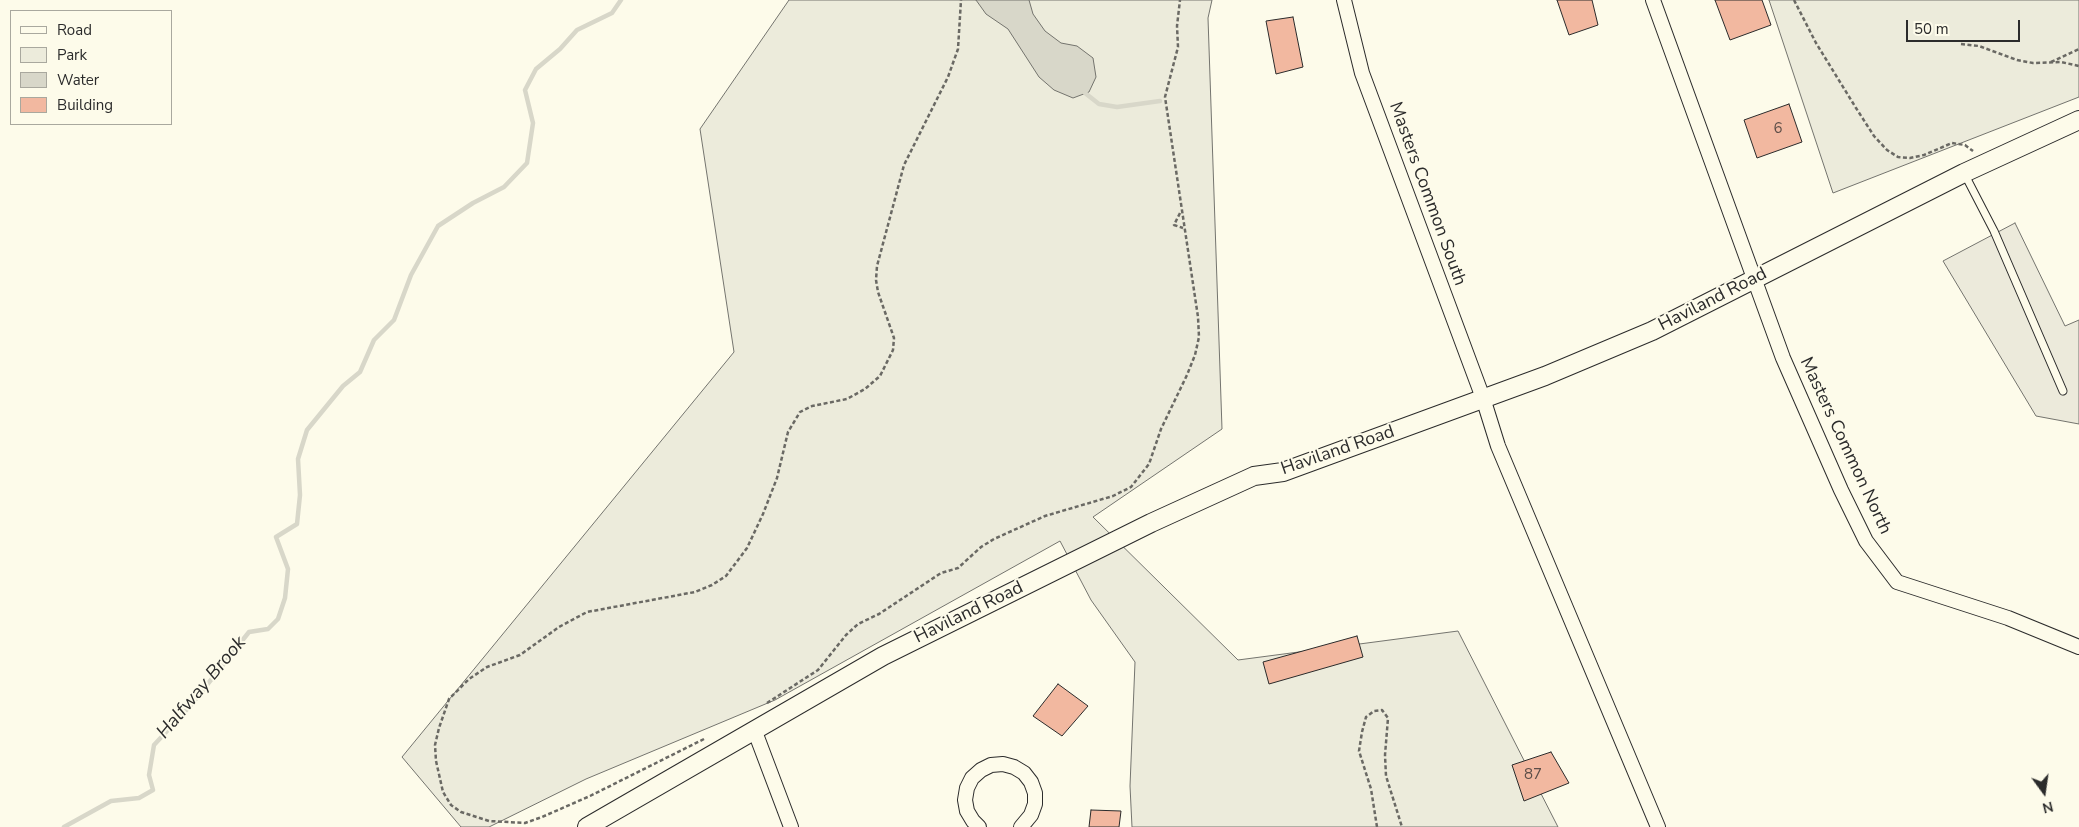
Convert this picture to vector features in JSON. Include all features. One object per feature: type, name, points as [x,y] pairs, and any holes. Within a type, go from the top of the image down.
[{"type":"street","name":"Masters Common South","points":[[1344,0],[1362,73],[1483,398]]},
{"type":"street","points":[[1653,0],[1755,278]]},
{"type":"street","name":"Haviland Road","points":[[587,827],[883,656],[1151,523],[1254,476],[1283,472],[1545,376],[1652,332],[1964,173],[2078,121]]},
{"type":"street","name":"Masters Common North","points":[[1755,278],[1783,358],[1841,490],[1866,541],[1896,582],[2008,618],[2079,646]]},
{"type":"street","points":[[1483,398],[1498,446],[1658,827]]},
{"type":"street","points":[[754,729],[791,827]]},
{"type":"street","points":[[979,827],[967,811],[965,800],[967,788],[972,778],[981,770],[991,765],[1003,764],[1014,767],[1024,773],[1031,782],[1035,804],[1031,815],[1021,827]]},
{"type":"lane","points":[[1964,173],[1994,230],[2063,391]]},
{"type":"path","points":[[709,737],[590,796],[542,818],[525,823],[489,821],[461,812],[451,805],[443,792],[436,761],[435,745],[449,699],[469,679],[487,666],[520,655],[559,627],[586,612],[695,592],[712,585],[726,576],[747,548],[763,514],[777,478],[788,432],[800,412],[812,406],[847,399],[865,389],[880,376],[893,350],[894,338],[878,292],[876,280],[877,266],[904,165],[948,77],[958,49],[961,0]]},
{"type":"path","points":[[760,708],[774,697],[818,670],[846,635],[858,624],[879,614],[941,573],[958,568],[994,538],[1045,516],[1113,496],[1131,487],[1149,464],[1161,429],[1195,355],[1198,336],[1198,317],[1183,228],[1177,171],[1165,97],[1178,47],[1177,26],[1180,0]]},
{"type":"path","points":[[1794,0],[1816,43],[1874,136],[1886,150],[1898,157],[1910,158],[1924,155],[1952,143],[1965,145],[1973,151]]},
{"type":"path","points":[[1961,44],[1979,46],[2017,60],[2034,63],[2075,64],[2079,66]]},
{"type":"path","points":[[2050,62],[2079,49]]},
{"type":"path","points":[[1181,212],[1174,225],[1183,228]]},
{"type":"path","points":[[1377,827],[1371,788],[1359,750],[1366,717],[1374,711],[1382,710],[1388,718],[1386,776],[1402,827]]},
{"type":"green space","points":[[789,0],[1212,0],[1208,18],[1222,429],[1093,517],[1238,660],[1458,631],[1558,827],[1132,827],[1130,786],[1135,662],[1091,600],[1060,541],[775,700],[586,779],[489,827],[461,827],[402,757],[734,352],[700,129]]},
{"type":"green space","points":[[1769,0],[2079,0],[2079,97],[1833,193]]},
{"type":"shaded area","points":[[2015,223],[2065,326],[2079,320],[2079,424],[2036,416],[1943,261]]},
{"type":"water","points":[[976,0],[1029,0],[1033,14],[1045,31],[1061,43],[1077,46],[1093,58],[1096,77],[1089,92],[1073,98],[1054,90],[1039,77],[1008,29],[986,14]]},
{"type":"building","points":[[1557,0],[1592,0],[1598,25],[1569,35]]},
{"type":"building","points":[[1715,0],[1762,0],[1771,25],[1730,40]]},
{"type":"building","points":[[1293,17],[1303,67],[1276,74],[1266,21]]},
{"type":"building","points":[[1789,104],[1802,142],[1757,158],[1744,120]]},
{"type":"building","points":[[1357,636],[1363,657],[1269,684],[1263,662]]},
{"type":"building","points":[[1058,684],[1088,706],[1062,736],[1033,716]]},
{"type":"building","points":[[1551,752],[1569,783],[1524,801],[1512,765]]},
{"type":"building","points":[[1091,810],[1121,811],[1119,827],[1089,827]]},
{"type":"waterway","name":"Halfway Brook","points":[[64,827],[111,801],[139,798],[153,790],[149,775],[154,745],[191,705],[249,632],[268,629],[278,619],[285,598],[288,569],[276,537],[297,524],[300,495],[298,459],[307,430],[343,386],[360,372],[374,340],[394,320],[411,275],[438,226],[473,203],[504,187],[527,163],[533,123],[525,90],[536,69],[560,49],[577,30],[612,13],[621,0]]},
{"type":"waterway","points":[[1085,93],[1099,104],[1117,107],[1160,101]]}]
